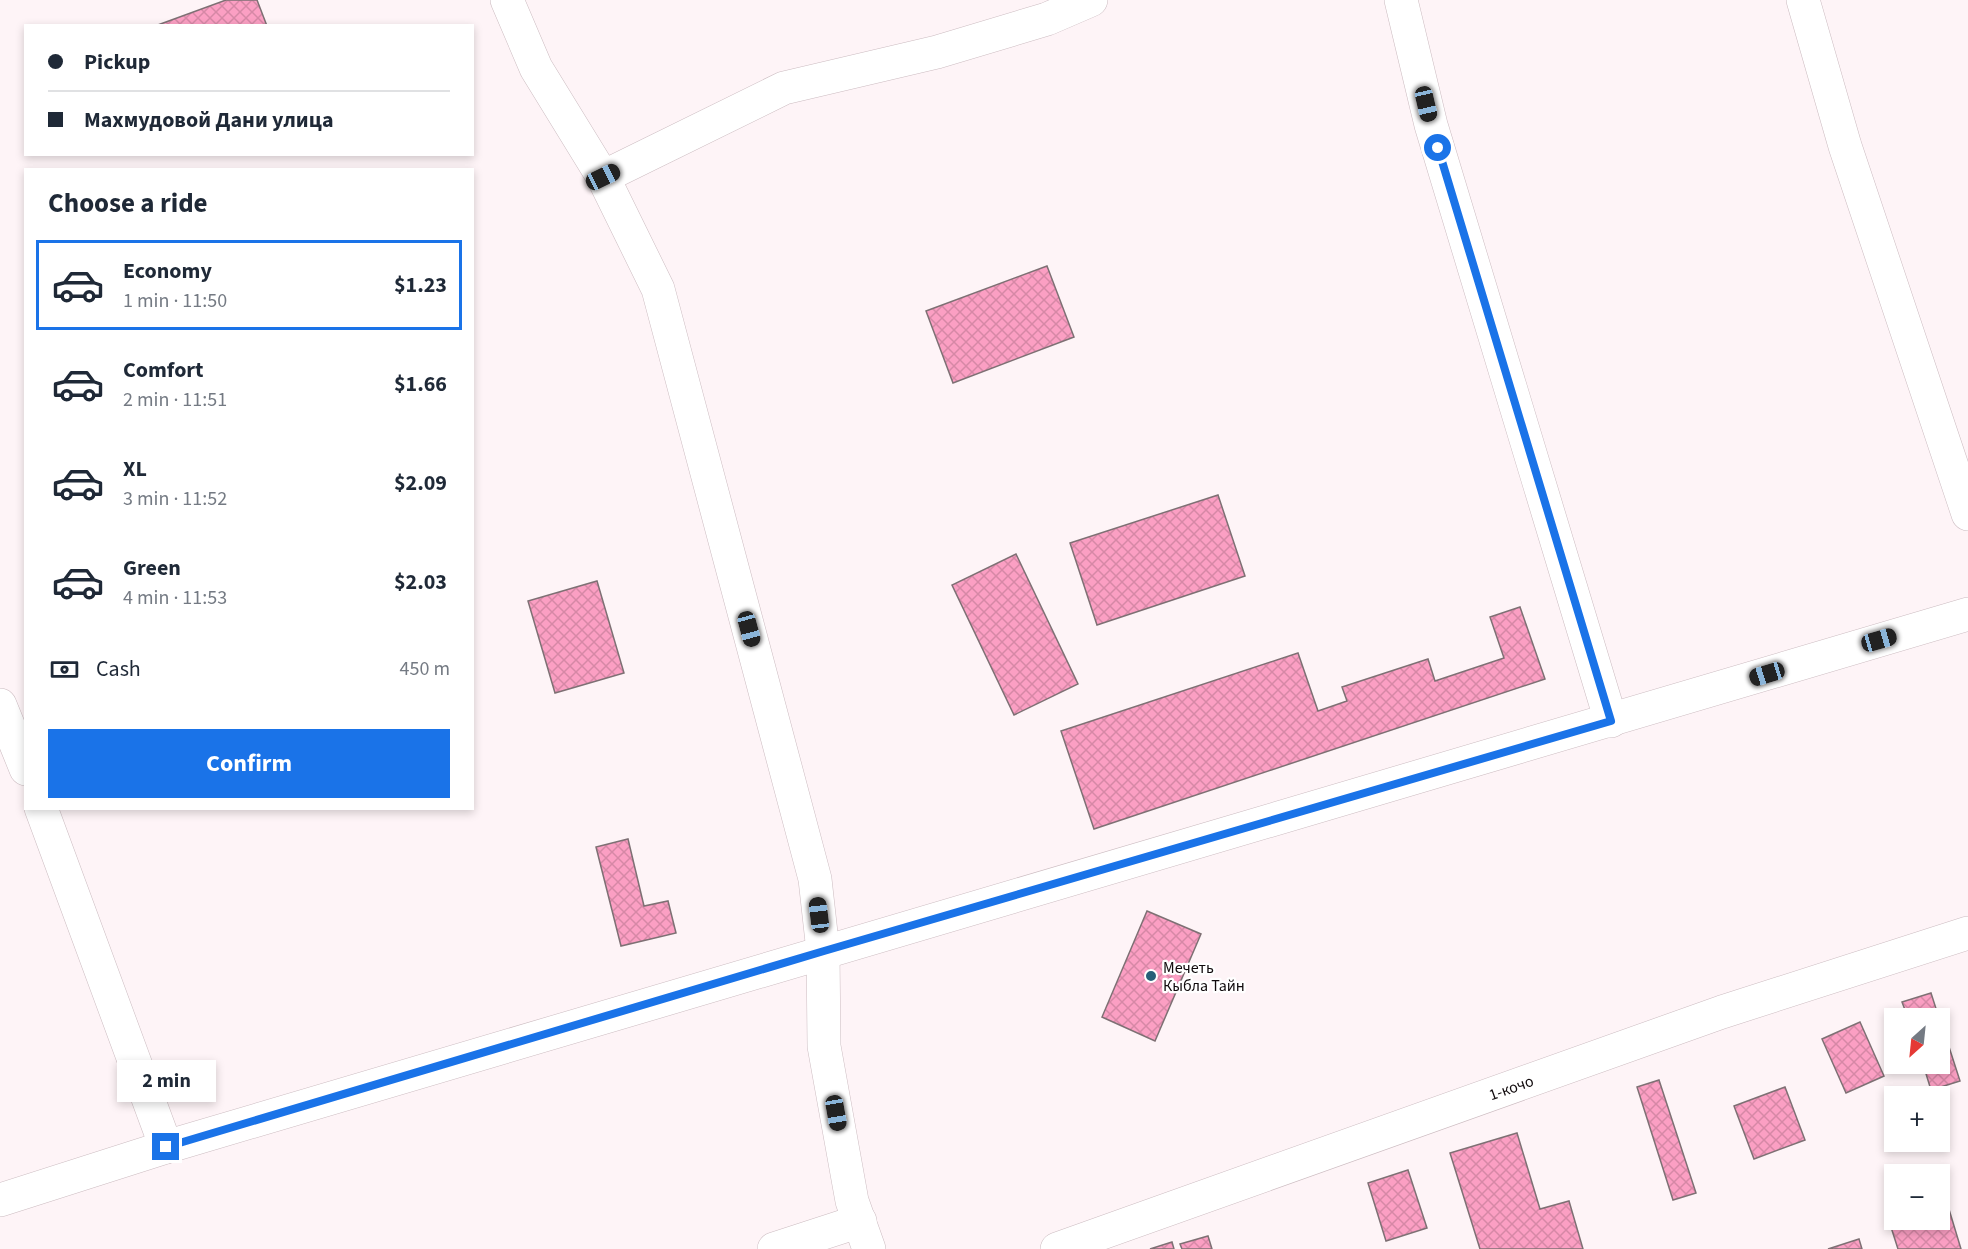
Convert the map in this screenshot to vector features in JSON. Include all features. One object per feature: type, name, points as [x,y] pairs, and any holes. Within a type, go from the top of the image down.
[{"type":"street","points":[[507,0],[536,68],[603,177],[658,289],[815,879],[824,951],[824,1046],[852,1201],[865,1235],[774,1249]]},
{"type":"street","points":[[603,177],[784,88],[937,52],[1047,20],[1090,0]]},
{"type":"street","points":[[1401,0],[1431,125],[1611,721]]},
{"type":"street","points":[[1803,0],[1845,146],[1968,514]]},
{"type":"street","points":[[0,1200],[166,1147],[824,951],[1968,614]]},
{"type":"street","points":[[0,705],[24,764]]},
{"type":"street","points":[[42,810],[166,1147]]},
{"type":"street","name":"1-кочо","points":[[1057,1249],[1722,1012],[1968,933]]},
{"type":"building","points":[[226,0],[257,0],[266,24],[160,24]]},
{"type":"building","points":[[1047,266],[1074,337],[953,383],[926,311]]},
{"type":"building","points":[[1218,495],[1245,576],[1097,625],[1070,543]]},
{"type":"building","points":[[1016,554],[1078,684],[1014,715],[952,585]]},
{"type":"building","points":[[597,581],[624,673],[555,693],[528,601]]},
{"type":"building","points":[[1520,607],[1545,679],[1094,829],[1061,731],[1298,653],[1318,711],[1347,701],[1342,687],[1428,659],[1435,681],[1504,658],[1490,617]]},
{"type":"building","points":[[628,839],[644,906],[668,901],[676,933],[621,946],[596,847]]},
{"type":"building","name":"Мечеть Кыбла Тайн","points":[[1147,911],[1201,934],[1155,1041],[1102,1017]]},
{"type":"building","points":[[1931,993],[1936,1008],[1904,1008],[1902,1002]]},
{"type":"building","points":[[1860,1022],[1884,1076],[1846,1093],[1822,1039]]},
{"type":"building","points":[[1950,1050],[1960,1081],[1944,1086],[1930,1086],[1926,1074],[1950,1074]]},
{"type":"building","points":[[1659,1080],[1696,1193],[1673,1200],[1637,1087]]},
{"type":"building","points":[[1785,1087],[1805,1140],[1754,1159],[1734,1106]]},
{"type":"building","points":[[1517,1133],[1540,1209],[1569,1201],[1583,1249],[1480,1249],[1450,1153]]},
{"type":"building","points":[[1408,1170],[1427,1228],[1386,1241],[1368,1183]]},
{"type":"building","points":[[1950,1213],[1961,1249],[1898,1249],[1892,1230],[1950,1230]]},
{"type":"building","points":[[1208,1236],[1212,1249],[1182,1249],[1180,1244]]},
{"type":"building","points":[[1859,1239],[1862,1249],[1828,1249]]},
{"type":"building","points":[[1172,1242],[1174,1249],[1150,1249]]},
{"type":"place","name":"Мечеть Кыбла Тайн","points":[[1151,976]]},
{"type":"route","points":[[166,1147],[824,951],[1611,721],[1438,148]]}]
